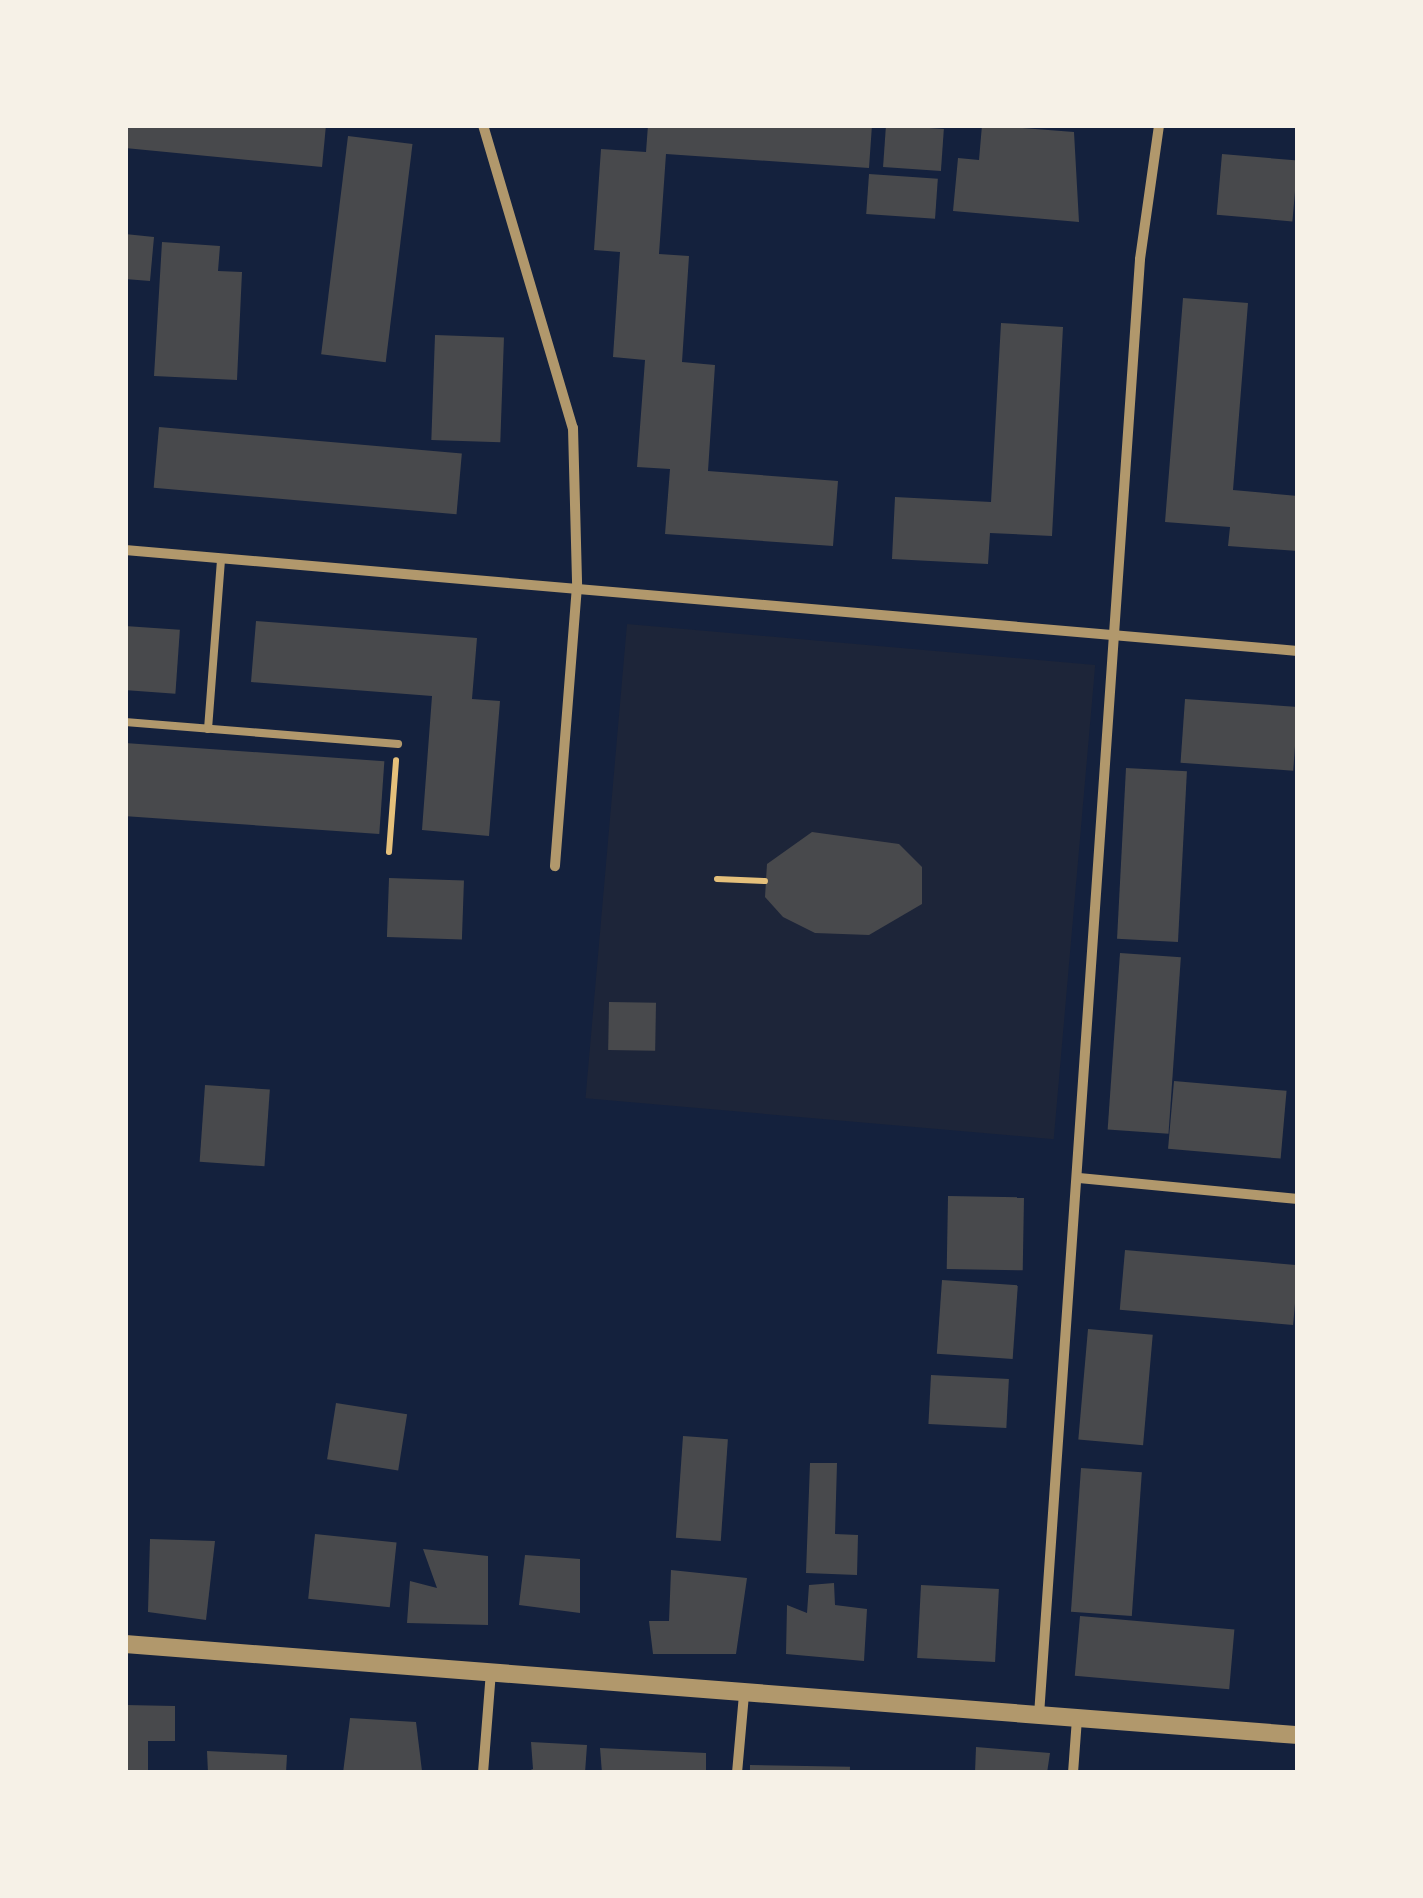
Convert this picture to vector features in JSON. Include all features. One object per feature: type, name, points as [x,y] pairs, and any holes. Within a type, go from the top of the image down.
[{"type":"street","points":[[483,125],[573,428],[577,586],[554,866]]},
{"type":"street","points":[[1039,1715],[1140,259],[1159,125]]},
{"type":"street","points":[[125,550],[1298,651]]},
{"type":"street","points":[[1079,1178],[1298,1198]]},
{"type":"street","points":[[125,1644],[1298,1735]]},
{"type":"street","points":[[483,1773],[492,1672]]},
{"type":"street","points":[[737,1773],[744,1695]]},
{"type":"street","points":[[1074,1773],[1076,1718]]},
{"type":"lane","points":[[208,729],[221,559]]},
{"type":"lane","points":[[125,722],[398,744]]},
{"type":"path","points":[[389,852],[398,744]]},
{"type":"path","points":[[717,880],[766,880]]},
{"type":"shaded area","points":[[627,624],[1095,665],[1054,1139],[586,1098]]},
{"type":"building","points":[[125,125],[326,125],[322,167],[125,148]]},
{"type":"building","points":[[648,125],[872,125],[869,168],[666,154],[659,254],[689,256],[682,362],[715,365],[708,471],[838,481],[833,546],[665,534],[670,469],[637,467],[645,360],[613,357],[620,252],[594,250],[601,149],[646,152]]},
{"type":"building","points":[[886,125],[944,129],[941,171],[883,167]]},
{"type":"building","points":[[982,125],[1074,132],[1079,222],[953,211],[958,158],[979,160]]},
{"type":"building","points":[[348,136],[413,144],[386,362],[321,354]]},
{"type":"building","points":[[1222,154],[1298,161],[1292,221],[1217,215]]},
{"type":"building","points":[[869,174],[938,179],[935,219],[866,214]]},
{"type":"building","points":[[125,234],[154,237],[150,281],[125,279]]},
{"type":"building","points":[[162,242],[220,246],[218,271],[242,272],[237,380],[154,376]]},
{"type":"building","points":[[1183,298],[1248,303],[1233,490],[1298,496],[1298,551],[1228,546],[1230,527],[1165,522]]},
{"type":"building","points":[[1001,323],[1063,327],[1052,536],[990,533],[988,564],[892,559],[895,497],[991,502]]},
{"type":"building","points":[[435,335],[504,337],[500,442],[431,440]]},
{"type":"building","points":[[159,427],[462,453],[457,514],[154,488]]},
{"type":"building","points":[[256,621],[477,638],[472,699],[500,701],[489,836],[422,830],[432,696],[251,682]]},
{"type":"building","points":[[125,626],[180,630],[175,694],[125,690]]},
{"type":"building","points":[[1185,699],[1298,707],[1293,771],[1181,763]]},
{"type":"building","points":[[125,743],[384,761],[379,834],[125,816]]},
{"type":"building","points":[[1126,768],[1187,771],[1178,942],[1117,939]]},
{"type":"building","points":[[812,832],[899,844],[922,867],[922,904],[869,935],[815,933],[783,917],[765,897],[767,864]]},
{"type":"building","points":[[389,878],[464,881],[462,940],[387,937]]},
{"type":"building","points":[[1120,953],[1181,957],[1169,1134],[1108,1130]]},
{"type":"building","points":[[609,1002],[656,1003],[655,1051],[608,1050]]},
{"type":"building","points":[[1174,1081],[1287,1091],[1281,1159],[1168,1149]]},
{"type":"building","points":[[205,1085],[270,1090],[264,1166],[200,1162]]},
{"type":"building","points":[[948,1196],[1024,1197],[1023,1270],[947,1269]]},
{"type":"building","points":[[1125,1250],[1298,1265],[1293,1325],[1120,1310]]},
{"type":"building","points":[[942,1280],[1018,1285],[1013,1359],[937,1354]]},
{"type":"building","points":[[1088,1329],[1153,1335],[1143,1445],[1078,1440]]},
{"type":"building","points":[[931,1375],[1009,1379],[1006,1428],[928,1424]]},
{"type":"building","points":[[336,1403],[407,1414],[398,1471],[327,1459]]},
{"type":"building","points":[[683,1436],[728,1439],[721,1541],[676,1538]]},
{"type":"building","points":[[810,1463],[837,1463],[835,1534],[858,1535],[857,1575],[806,1573]]},
{"type":"building","points":[[1081,1468],[1142,1472],[1132,1616],[1071,1612]]},
{"type":"building","points":[[315,1534],[397,1543],[390,1607],[308,1599]]},
{"type":"building","points":[[150,1539],[215,1541],[206,1620],[148,1612]]},
{"type":"building","points":[[423,1549],[488,1556],[488,1625],[407,1623],[410,1581],[437,1588]]},
{"type":"building","points":[[525,1555],[580,1559],[580,1613],[519,1605]]},
{"type":"building","points":[[671,1570],[747,1578],[736,1654],[653,1654],[649,1621],[669,1621]]},
{"type":"building","points":[[834,1583],[835,1605],[867,1609],[864,1661],[786,1654],[787,1605],[807,1613],[809,1585]]},
{"type":"building","points":[[921,1585],[999,1589],[995,1662],[917,1658]]},
{"type":"building","points":[[1080,1616],[1234,1630],[1229,1689],[1075,1676]]},
{"type":"building","points":[[125,1705],[175,1706],[175,1741],[148,1741],[148,1773],[125,1773]]},
{"type":"building","points":[[350,1718],[416,1722],[422,1771],[343,1773]]},
{"type":"building","points":[[531,1742],[587,1745],[585,1773],[523,1773],[533,1769]]},
{"type":"building","points":[[976,1747],[1050,1753],[1047,1773],[975,1773]]},
{"type":"building","points":[[600,1748],[706,1753],[706,1773],[602,1773]]},
{"type":"building","points":[[207,1751],[287,1755],[286,1773],[208,1773]]},
{"type":"building","points":[[750,1765],[850,1767],[850,1773],[750,1773]]}]
